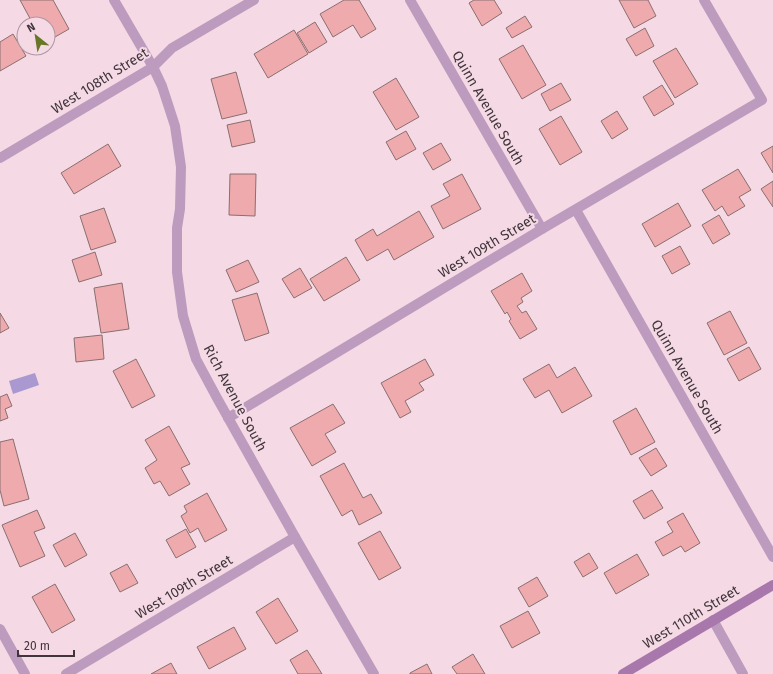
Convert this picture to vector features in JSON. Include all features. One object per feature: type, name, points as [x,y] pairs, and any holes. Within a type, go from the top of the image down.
[{"type":"street","name":"Rich Avenue South","points":[[114,0],[153,67],[162,86],[175,126],[181,167],[180,209],[177,228],[177,272],[183,316],[196,359],[295,537],[374,674]]},
{"type":"street","name":"West 108th Street","points":[[0,158],[153,67],[172,48],[254,0]]},
{"type":"street","name":"Quinn Avenue South","points":[[410,0],[542,229]]},
{"type":"street","name":"West 109th Street","points":[[228,418],[542,229],[762,100],[704,0]]},
{"type":"street","name":"Quinn Avenue South","points":[[576,210],[773,557]]},
{"type":"street","name":"West 109th Street","points":[[66,674],[295,537]]},
{"type":"street","name":"West 110th Street","points":[[623,674],[773,585]]},
{"type":"street","points":[[713,620],[743,674]]},
{"type":"street","points":[[0,629],[25,674]]},
{"type":"shaded area","points":[[35,373],[39,385],[13,394],[9,381]]},
{"type":"building","points":[[20,0],[53,0],[69,29],[56,36],[56,16],[29,16]]},
{"type":"building","points":[[344,0],[359,0],[376,29],[361,38],[353,25],[333,37],[320,14]]},
{"type":"building","points":[[474,0],[494,0],[502,13],[482,26],[469,3]]},
{"type":"building","points":[[619,0],[648,0],[656,16],[634,28]]},
{"type":"building","points":[[525,16],[532,27],[512,38],[506,28]]},
{"type":"building","points":[[315,22],[327,42],[309,53],[297,33]]},
{"type":"building","points":[[645,28],[654,46],[636,56],[626,39]]},
{"type":"building","points":[[294,30],[308,54],[268,78],[254,54]]},
{"type":"building","points":[[13,34],[16,39],[16,56],[26,56],[0,71],[0,42]]},
{"type":"building","points":[[523,45],[546,85],[522,99],[499,59]]},
{"type":"building","points":[[676,48],[698,84],[675,98],[653,61]]},
{"type":"building","points":[[236,72],[247,113],[222,119],[211,79]]},
{"type":"building","points":[[396,78],[419,117],[396,130],[373,92]]},
{"type":"building","points":[[561,83],[571,100],[550,111],[541,94]]},
{"type":"building","points":[[662,85],[674,104],[654,116],[643,97]]},
{"type":"building","points":[[617,111],[628,129],[612,139],[601,121]]},
{"type":"building","points":[[561,116],[582,152],[560,165],[539,129]]},
{"type":"building","points":[[250,120],[255,142],[232,147],[227,125]]},
{"type":"building","points":[[406,131],[416,149],[396,160],[386,142]]},
{"type":"building","points":[[441,143],[451,160],[433,170],[423,153]]},
{"type":"building","points":[[108,144],[121,166],[74,194],[61,173]]},
{"type":"building","points":[[773,146],[773,173],[761,153]]},
{"type":"building","points":[[738,169],[751,190],[739,197],[745,206],[728,216],[722,206],[715,211],[702,190]]},
{"type":"building","points":[[230,174],[256,174],[255,216],[229,215]]},
{"type":"building","points":[[462,174],[481,209],[443,229],[431,206],[450,196],[443,184]]},
{"type":"building","points":[[773,181],[773,207],[761,189]]},
{"type":"building","points":[[678,203],[691,226],[655,247],[642,224]]},
{"type":"building","points":[[104,208],[116,242],[91,250],[80,216]]},
{"type":"building","points":[[419,211],[434,237],[394,260],[388,249],[367,261],[355,240],[373,229],[377,236]]},
{"type":"building","points":[[719,215],[730,234],[713,244],[702,225]]},
{"type":"building","points":[[680,246],[690,264],[672,274],[662,256]]},
{"type":"building","points":[[95,252],[102,275],[79,282],[72,260]]},
{"type":"building","points":[[346,257],[360,280],[324,301],[310,279]]},
{"type":"building","points":[[248,260],[259,282],[236,292],[226,270]]},
{"type":"building","points":[[300,268],[312,288],[294,298],[282,279]]},
{"type":"building","points":[[522,273],[532,291],[521,298],[523,302],[517,306],[522,313],[526,311],[537,329],[520,339],[509,321],[511,319],[507,312],[505,314],[491,291]]},
{"type":"building","points":[[122,283],[129,329],[101,333],[94,288]]},
{"type":"building","points":[[257,293],[269,333],[245,341],[232,300]]},
{"type":"building","points":[[730,311],[747,343],[724,355],[707,323]]},
{"type":"building","points":[[0,313],[9,328],[0,333]]},
{"type":"building","points":[[102,335],[104,359],[76,362],[74,338]]},
{"type":"building","points":[[749,347],[761,369],[739,381],[727,359]]},
{"type":"building","points":[[136,359],[155,396],[132,408],[113,371]]},
{"type":"building","points":[[425,359],[434,375],[419,383],[424,390],[405,401],[411,412],[400,418],[381,383]]},
{"type":"building","points":[[549,364],[557,378],[575,367],[592,396],[562,413],[549,390],[535,398],[523,379]]},
{"type":"building","points":[[7,394],[12,406],[5,409],[8,418],[0,421],[0,397]]},
{"type":"building","points":[[333,404],[345,423],[325,434],[336,452],[312,466],[290,428]]},
{"type":"building","points":[[636,408],[655,442],[631,455],[613,421]]},
{"type":"building","points":[[169,426],[190,464],[181,468],[190,484],[169,496],[160,481],[154,484],[145,468],[157,460],[145,440]]},
{"type":"building","points":[[13,439],[29,499],[4,506],[0,490],[0,442]]},
{"type":"building","points":[[656,448],[667,466],[651,476],[639,458]]},
{"type":"building","points":[[344,463],[363,498],[371,494],[382,513],[359,525],[352,510],[342,516],[320,476]]},
{"type":"building","points":[[652,490],[663,508],[644,519],[633,501]]},
{"type":"building","points":[[207,493],[227,530],[205,542],[198,528],[190,533],[181,516],[187,512],[184,506]]},
{"type":"building","points":[[37,510],[45,528],[34,532],[45,556],[20,567],[2,525]]},
{"type":"building","points":[[683,513],[700,543],[685,552],[681,546],[663,556],[655,542],[673,532],[667,522]]},
{"type":"building","points":[[186,529],[196,547],[176,558],[166,540]]},
{"type":"building","points":[[380,531],[401,568],[379,580],[358,543]]},
{"type":"building","points":[[75,533],[87,555],[65,567],[53,545]]},
{"type":"building","points":[[589,553],[598,568],[583,577],[574,562]]},
{"type":"building","points":[[637,554],[649,575],[616,594],[604,573]]},
{"type":"building","points":[[127,564],[138,583],[120,592],[110,573]]},
{"type":"building","points":[[537,577],[548,596],[529,607],[518,588]]},
{"type":"building","points":[[55,584],[75,620],[52,633],[32,597]]},
{"type":"building","points":[[278,598],[298,631],[276,644],[256,612]]},
{"type":"building","points":[[528,611],[540,633],[512,648],[500,626]]},
{"type":"building","points":[[234,627],[246,649],[209,669],[197,647]]},
{"type":"building","points":[[307,650],[322,674],[298,674],[290,660]]},
{"type":"building","points":[[473,654],[485,674],[457,674],[452,667]]},
{"type":"building","points":[[171,663],[177,674],[151,674]]},
{"type":"building","points":[[427,664],[432,674],[410,674],[410,673]]}]
